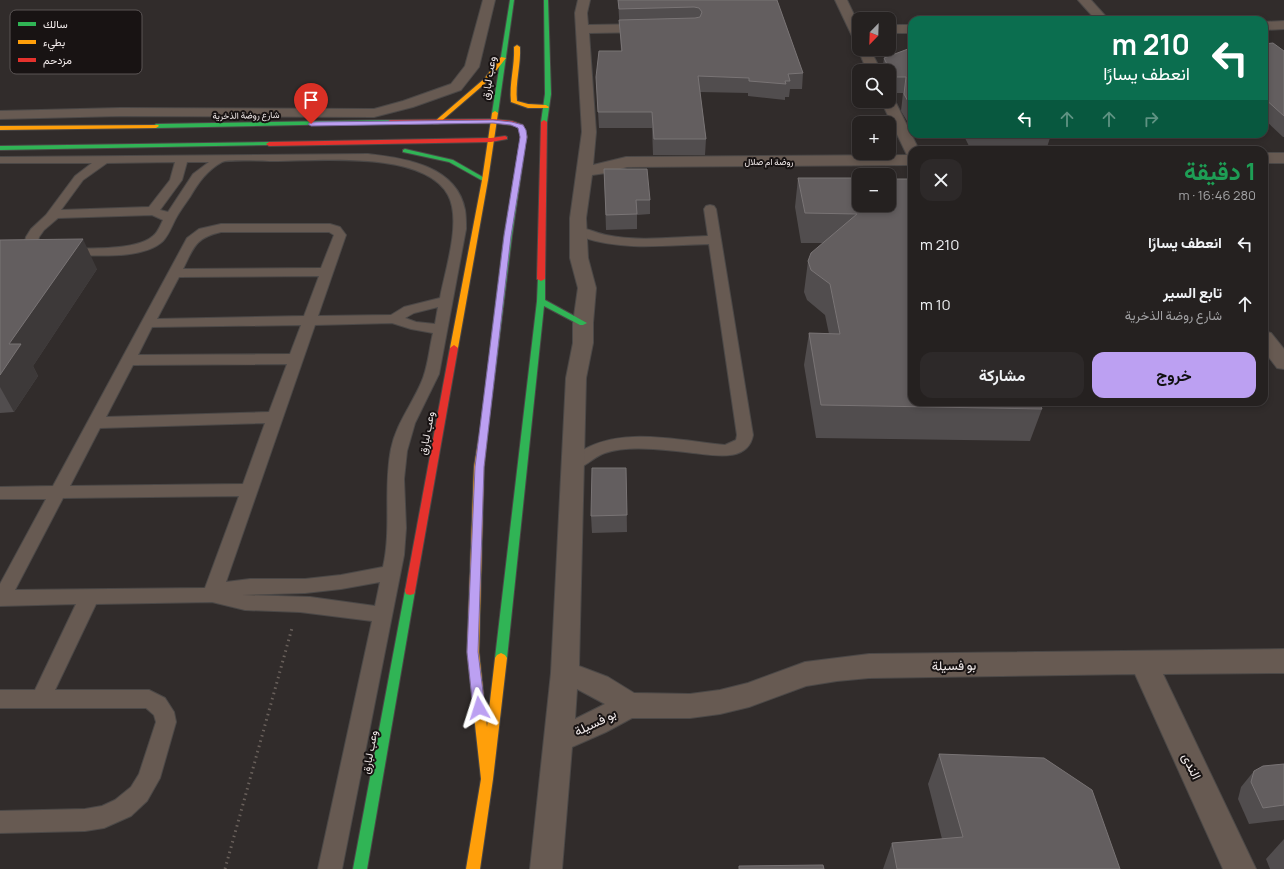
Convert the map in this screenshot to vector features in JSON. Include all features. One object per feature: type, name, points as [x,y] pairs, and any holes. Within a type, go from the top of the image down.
[{"type":"street","points":[[0,115],[104,112],[374,113],[408,104],[456,87],[472,67],[488,0]]},
{"type":"street","name":"وعب لبارق","points":[[360,869],[485,180],[512,0]]},
{"type":"street","points":[[473,869],[487,779],[540,301],[544,117],[548,94],[546,0]]},
{"type":"street","points":[[546,869],[560,739],[565,673],[576,378],[583,343],[583,323],[587,288],[579,258],[578,218],[589,132],[581,14],[584,0],[590,0]]},
{"type":"street","points":[[841,0],[852,21]]},
{"type":"street","points":[[1084,0],[1099,16]]},
{"type":"street","points":[[510,12],[519,54],[512,94],[514,102],[528,106],[546,107]]},
{"type":"street","points":[[1268,26],[1284,25]]},
{"type":"street","points":[[583,29],[663,27]]},
{"type":"street","points":[[896,29],[908,29]]},
{"type":"street","points":[[436,123],[486,80],[503,57]]},
{"type":"street","points":[[891,108],[909,146]]},
{"type":"street","points":[[0,148],[491,140],[504,138],[528,127],[544,117]]},
{"type":"street","name":"شارع روضة الذخرية","points":[[0,128],[493,121],[512,123],[528,127]]},
{"type":"street","points":[[487,779],[473,652],[479,467],[508,236],[524,137],[528,127]]},
{"type":"street","points":[[336,143],[417,152],[451,161],[485,180]]},
{"type":"street","points":[[1268,158],[1284,158]]},
{"type":"street","name":"روضة ام صلال","points":[[586,162],[606,168],[626,162],[908,160]]},
{"type":"street","points":[[540,301],[583,323]]},
{"type":"street","points":[[1268,342],[1284,363]]},
{"type":"street","name":"بو فسيلة","points":[[560,739],[596,723],[629,705],[690,706],[720,702],[749,695],[805,674],[837,669],[870,666],[1284,661]]},
{"type":"street","name":"الندى","points":[[1144,663],[1240,869]]},
{"type":"street","name":"بو فسيلة","points":[[565,673],[599,685],[615,694],[629,705]]},
{"type":"lane","points":[[0,160],[368,157],[404,162],[433,174],[452,190],[458,200],[461,214],[460,229],[428,385],[404,427],[400,442],[395,482],[398,538],[330,869]]},
{"type":"lane","points":[[153,211],[178,175],[181,158]]},
{"type":"lane","points":[[169,220],[166,216],[153,211],[68,212],[51,216],[46,219],[30,242],[30,246],[34,249],[49,251],[132,250],[142,248],[157,240],[168,225],[169,220],[197,176],[221,158]]},
{"type":"lane","points":[[51,216],[79,178],[103,160]]},
{"type":"lane","points":[[573,465],[585,456],[600,448],[617,444],[652,444],[725,451],[734,449],[741,445],[745,440],[710,209]]},
{"type":"lane","points":[[212,595],[340,234],[336,230],[321,227],[212,229],[196,237],[191,242],[1,598],[212,595],[233,602],[299,604],[382,615]]},
{"type":"lane","points":[[578,231],[588,235],[612,240],[714,240]]},
{"type":"lane","points":[[175,273],[327,272]]},
{"type":"lane","points":[[394,319],[409,310],[446,301]]},
{"type":"lane","points":[[148,323],[394,319],[406,325],[440,329]]},
{"type":"lane","points":[[128,360],[296,359]]},
{"type":"lane","points":[[95,424],[275,417]]},
{"type":"lane","points":[[0,493],[250,490]]},
{"type":"lane","points":[[212,595],[224,590],[250,586],[305,586],[341,582],[392,573]]},
{"type":"lane","points":[[299,604],[305,586]]},
{"type":"lane","points":[[41,698],[90,596]]},
{"type":"lane","points":[[0,699],[149,699],[158,704],[164,712],[166,722],[149,778],[139,794],[124,808],[104,817],[85,820],[0,822]]},
{"type":"path","points":[[225,869],[299,604]]},
{"type":"building","points":[[618,0],[777,0],[803,73],[788,74],[790,81],[785,81],[786,84],[749,81],[749,78],[698,76],[706,139],[654,139],[652,112],[598,112],[596,77],[599,51],[622,51],[619,20],[695,18],[700,17],[702,12],[699,8],[694,7],[619,9]]},
{"type":"building","points":[[1273,43],[1284,51],[1284,116],[1268,102],[1268,44]]},
{"type":"building","points":[[908,49],[908,101],[904,94],[906,77],[896,77],[896,64],[887,64],[884,58],[896,56],[896,54]]},
{"type":"building","points":[[604,169],[647,169],[650,200],[636,200],[637,214],[606,215]]},
{"type":"building","points":[[798,178],[852,178],[852,212],[896,212],[896,179],[908,179],[908,406],[1041,406],[1042,409],[821,405],[809,333],[840,334],[830,284],[811,270],[808,261],[811,253],[857,214],[805,213]]},
{"type":"building","points":[[83,239],[9,344],[21,344],[0,375],[0,240]]},
{"type":"building","points":[[592,468],[626,468],[627,515],[591,516]]},
{"type":"building","points":[[939,754],[1044,758],[1092,790],[1120,869],[897,869],[892,843],[963,837]]},
{"type":"building","points":[[1284,764],[1284,805],[1263,808],[1251,782],[1254,771],[1263,766]]},
{"type":"building","points":[[823,865],[824,869],[739,869],[739,866]]},
{"type":"traffic: fast","points":[[495,113],[512,0]]},
{"type":"traffic: fast","points":[[544,122],[548,94],[546,0]]},
{"type":"traffic: fast","points":[[156,126],[390,122]]},
{"type":"traffic: fast","points":[[0,148],[269,144]]},
{"type":"traffic: fast","points":[[484,430],[508,236],[522,147]]},
{"type":"traffic: fast","points":[[405,151],[451,161],[485,180]]},
{"type":"traffic: fast","points":[[501,658],[541,301],[541,279]]},
{"type":"traffic: fast","points":[[541,301],[583,323]]},
{"type":"traffic: fast","points":[[360,869],[410,591]]},
{"type":"traffic: slow","points":[[517,47],[517,61],[513,88],[514,102],[528,106],[546,107]]},
{"type":"traffic: slow","points":[[436,123],[486,80],[503,58]]},
{"type":"traffic: slow","points":[[454,348],[485,180],[495,113]]},
{"type":"traffic: slow","points":[[0,128],[156,126]]},
{"type":"traffic: slow","points":[[484,430],[479,467],[473,652],[487,779]]},
{"type":"traffic: slow","points":[[473,869],[487,779],[501,658]]},
{"type":"traffic: jam","points":[[390,122],[493,121],[512,123],[521,126],[524,137],[522,147]]},
{"type":"traffic: jam","points":[[541,279],[544,122]]},
{"type":"traffic: jam","points":[[269,144],[491,140],[505,138]]},
{"type":"traffic: jam","points":[[410,591],[454,348]]},
{"type":"route","points":[[311,124],[493,121],[512,123],[521,126],[523,130],[524,137],[508,236],[479,467],[473,652],[479,708]]}]
